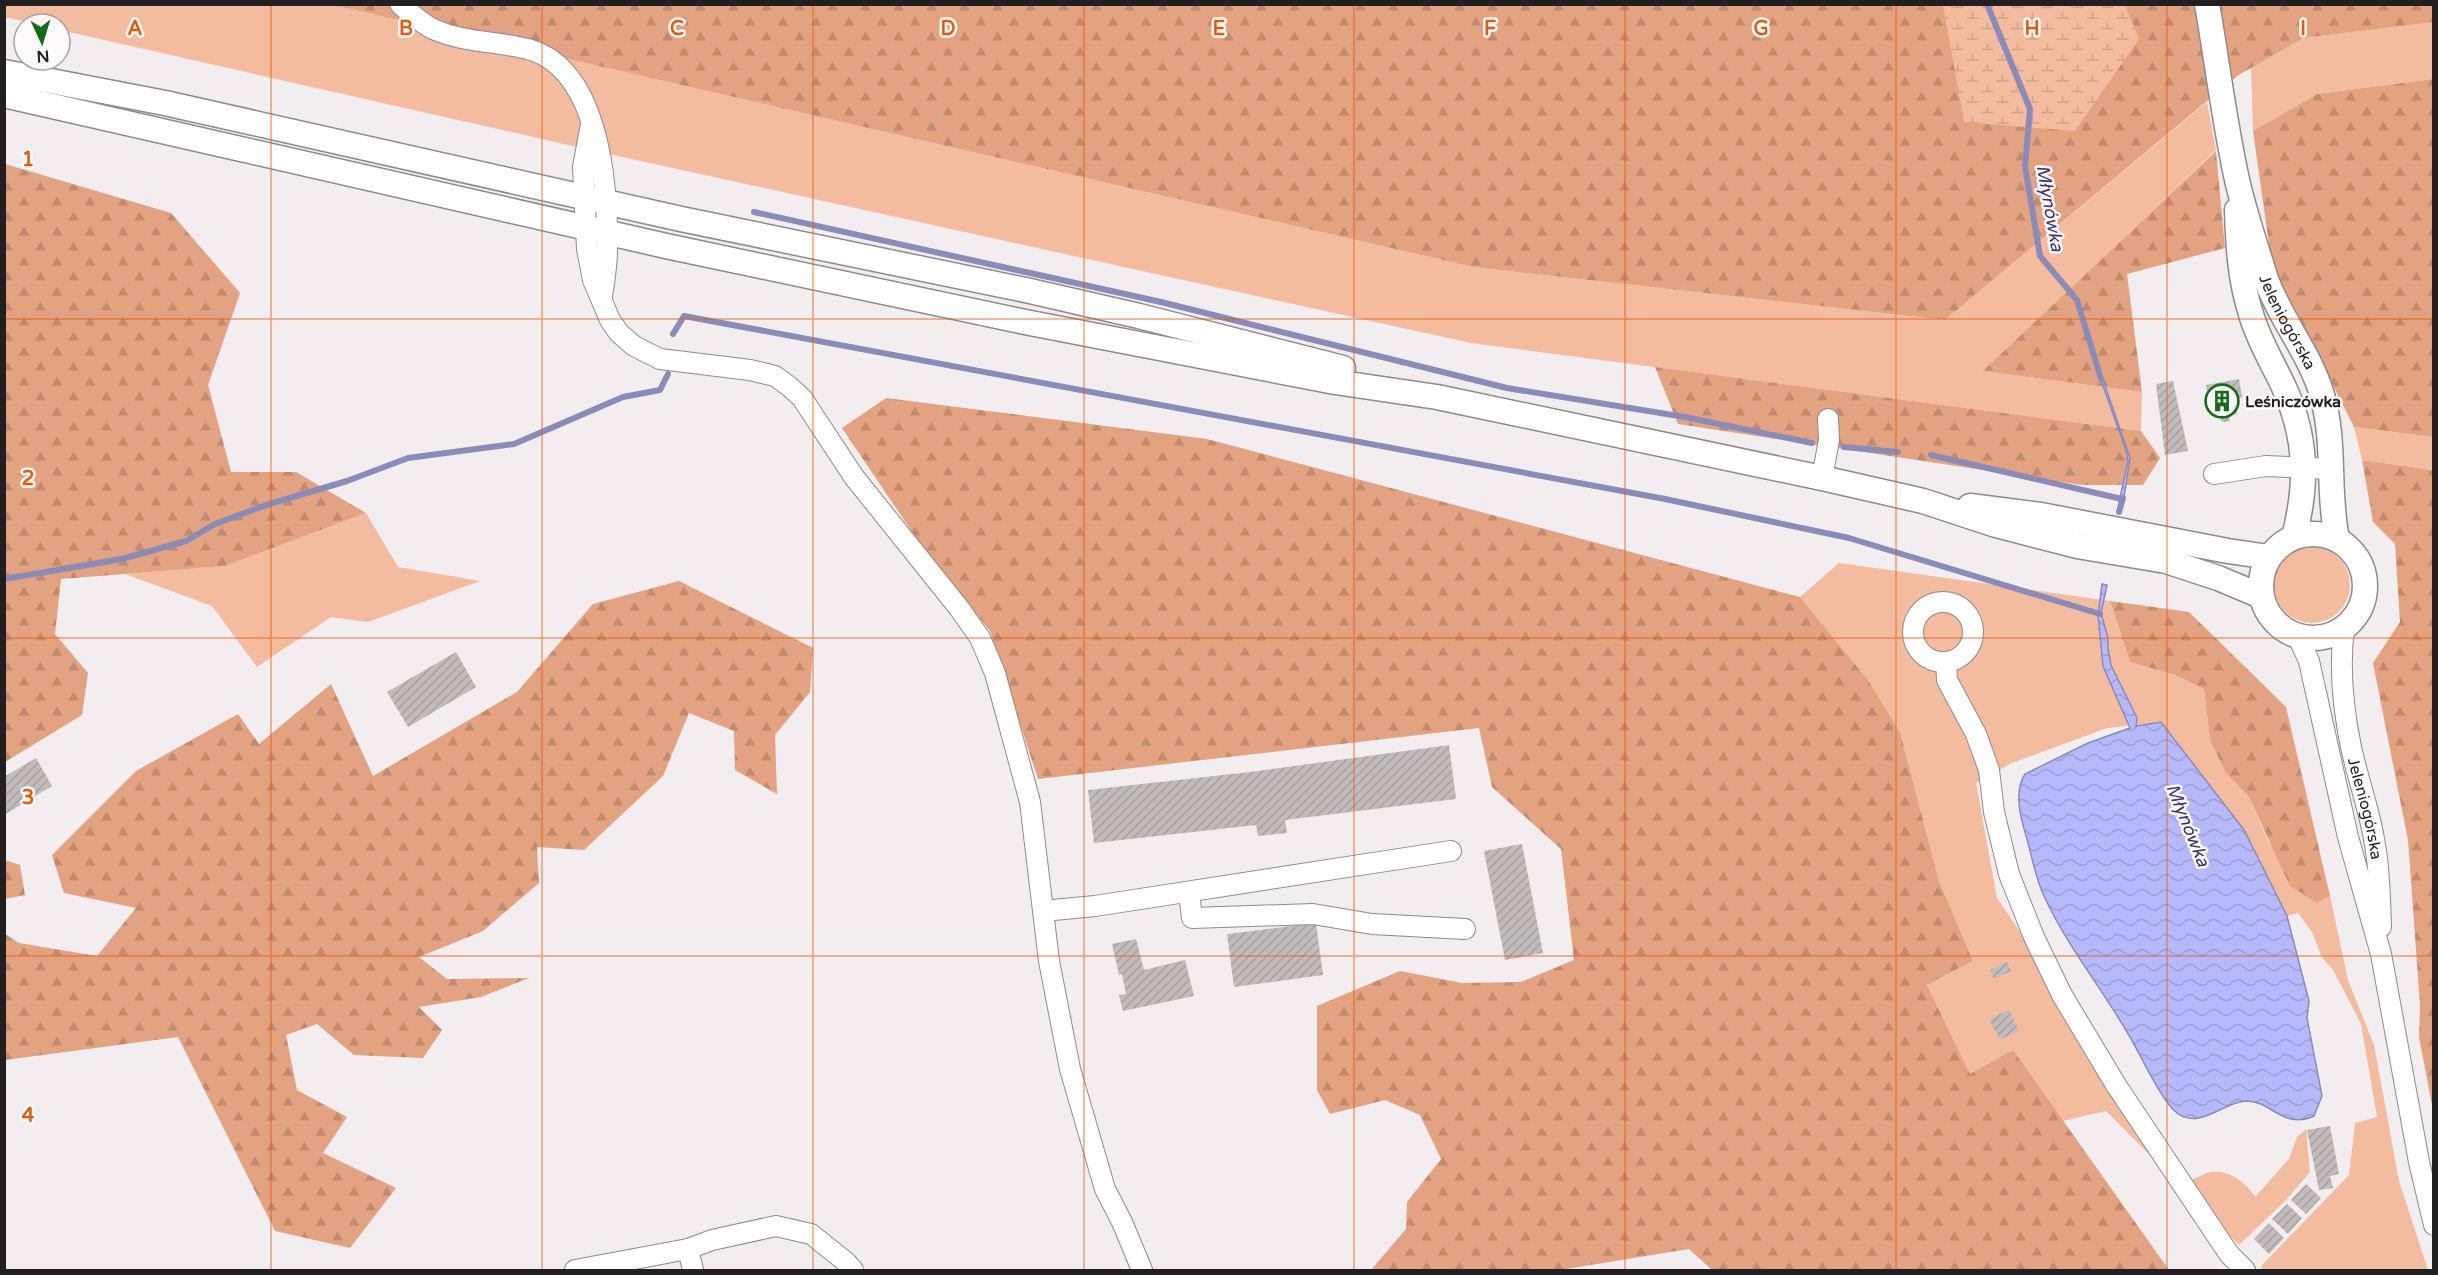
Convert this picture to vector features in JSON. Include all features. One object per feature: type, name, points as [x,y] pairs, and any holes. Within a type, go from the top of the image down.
[{"type":"main road","name":"Jeleniogórska","points":[[2207,4],[2236,177],[2266,277],[2321,392],[2329,422],[2332,469],[2331,512],[2337,539]]},
{"type":"main road","points":[[4,72],[165,103],[594,200],[1139,316],[1339,367],[1437,397]]},
{"type":"main road","points":[[4,95],[596,230],[1025,322],[1335,382],[1437,397],[1822,478],[1923,501],[1996,525],[2077,546],[2166,561],[2218,578],[2261,596]]},
{"type":"main road","name":"Jeleniogórska","points":[[2236,177],[2239,252],[2251,315],[2295,414],[2302,440],[2301,512],[2294,537]]},
{"type":"main road","points":[[1923,501],[2041,514],[2269,557]]},
{"type":"main road","points":[[2318,535],[2337,539],[2356,555],[2365,584],[2364,599],[2358,613],[2344,628],[2322,638],[2298,637],[2273,621],[2265,609],[2260,582],[2263,569],[2269,557],[2278,547],[2294,537],[2318,535]]},
{"type":"street","points":[[400,4],[431,28],[453,36],[531,50],[546,56],[565,69],[585,101],[603,172],[594,200],[596,230],[587,249],[593,280],[619,333],[634,346],[660,359],[750,370],[775,376],[790,387],[802,398],[854,477],[959,608],[980,638],[995,673],[1030,802],[1049,961],[1076,1091],[1105,1189],[1142,1270]]},
{"type":"street","points":[[1822,478],[1829,440],[1828,419]]},
{"type":"street","points":[[2214,474],[2266,466],[2332,469]]},
{"type":"street","name":"Jeleniogórska","points":[[2344,628],[2341,652],[2343,688],[2351,748],[2375,845],[2380,889],[2381,954]]},
{"type":"street","name":"Jeleniogórska","points":[[2298,637],[2310,661],[2348,837],[2381,954],[2419,1162],[2433,1225]]},
{"type":"street","points":[[1946,662],[1947,680],[1976,734],[1989,770],[1994,813],[2009,874],[2023,911],[2062,995],[2116,1085],[2229,1254],[2245,1270]]},
{"type":"street","points":[[1043,911],[1095,906],[1451,851]]},
{"type":"street","points":[[1189,892],[1192,918],[1313,914],[1372,924],[1465,929]]},
{"type":"street","points":[[575,1270],[688,1249],[712,1240],[776,1226],[811,1234],[853,1270]]},
{"type":"street","points":[[688,1249],[693,1270]]},
{"type":"green space","points":[[5,4],[333,5],[1473,267],[1945,320],[2207,102],[2216,150],[1984,371],[2142,392],[2141,431],[1471,343],[595,151],[72,33],[72,12],[12,12],[12,19],[5,17]]},
{"type":"green space","points":[[2433,4],[2434,22],[2304,38],[2237,76],[1945,320],[1473,267],[333,5]]},
{"type":"green space","points":[[1943,5],[2125,5],[2139,39],[2075,131],[1964,122]]},
{"type":"green space","points":[[2433,22],[2433,79],[2317,94],[2253,131],[2251,68],[2304,38]]},
{"type":"green space","points":[[2433,79],[2433,437],[2354,427],[2272,265],[2253,131],[2317,94]]},
{"type":"green space","points":[[2216,151],[2225,248],[2127,274],[2142,392],[1983,371]]},
{"type":"green space","points":[[5,164],[171,213],[240,293],[208,385],[231,472],[296,472],[366,513],[225,566],[61,579],[55,634],[88,673],[82,715],[5,762]]},
{"type":"green space","points":[[1655,367],[2141,431],[2160,458],[2143,485],[2082,485],[1678,424]]},
{"type":"green space","points":[[886,398],[1207,439],[1800,597],[1868,680],[1900,732],[1939,881],[1973,961],[1927,985],[1970,1074],[2013,1050],[2169,1270],[1712,1270],[1689,1249],[1560,1270],[1371,1270],[1406,1229],[1407,1202],[1441,1159],[1420,1115],[1385,1100],[1330,1114],[1317,1090],[1317,1006],[1400,971],[1462,983],[1521,982],[1574,960],[1561,849],[1492,787],[1479,728],[1038,779],[990,631],[919,542],[842,428]]},
{"type":"green space","points":[[2354,427],[2433,437],[2433,470],[2362,460]]},
{"type":"green space","points":[[2362,460],[2433,470],[2433,1110],[2419,1037],[2420,1005],[2408,840],[2373,663],[2400,622],[2395,544],[2373,522]]},
{"type":"green space","points":[[366,513],[398,567],[480,581],[368,622],[331,617],[257,667],[212,606],[125,574],[225,566]]},
{"type":"green space","points":[[2312,547],[2327,550],[2339,558],[2347,570],[2350,585],[2347,600],[2339,612],[2327,620],[2312,623],[2297,620],[2285,612],[2277,600],[2274,585],[2277,570],[2285,558],[2297,550]]},
{"type":"green space","points":[[1839,563],[2110,601],[2130,662],[2175,675],[2204,689],[2210,740],[2225,772],[2249,797],[2268,841],[2317,903],[2330,896],[2348,980],[2374,1045],[2399,1181],[2428,1270],[2261,1270],[2262,1265],[2349,1175],[2355,1123],[2377,1117],[2361,1024],[2333,970],[2322,958],[2312,932],[2298,913],[2287,916],[2244,830],[2161,722],[2107,728],[2012,763],[1976,783],[1997,898],[2034,952],[2068,1024],[2132,1092],[2192,1180],[2210,1172],[2224,1173],[2242,1182],[2255,1197],[2289,1159],[2297,1137],[2306,1129],[2310,1172],[2286,1200],[2239,1245],[2106,1111],[2063,1121],[1970,1074],[1927,985],[1973,961],[1939,881],[1900,732],[1868,680],[1800,597]]},
{"type":"green space","points":[[679,581],[813,648],[810,692],[775,735],[777,794],[735,770],[734,731],[689,713],[663,776],[584,850],[537,847],[539,883],[483,931],[419,957],[447,979],[529,978],[481,997],[419,1007],[442,1030],[423,1058],[354,1055],[317,1024],[286,1035],[297,1090],[347,1117],[323,1153],[396,1188],[350,1248],[275,1231],[178,1037],[5,1060],[5,934],[19,943],[97,956],[136,908],[64,893],[52,855],[136,771],[238,714],[259,744],[331,684],[373,776],[517,692],[593,604]]},
{"type":"green space","points":[[2110,601],[2189,612],[2286,707],[2330,896],[2317,903],[2290,886],[2249,797],[2225,772],[2210,740],[2204,689],[2175,675],[2130,662]]},
{"type":"green space","points":[[5,860],[20,865],[25,895],[5,899]]},
{"type":"water","points":[[2100,371],[2130,458],[2123,504],[2119,502],[2128,461],[2098,372]]},
{"type":"water","points":[[2102,584],[2107,585],[2101,613],[2108,638],[2111,665],[2137,718],[2136,726],[2161,722],[2244,830],[2287,916],[2309,1001],[2307,1018],[2322,1096],[2314,1116],[2294,1120],[2264,1105],[2246,1101],[2237,1102],[2203,1117],[2186,1117],[2177,1113],[2164,1098],[2127,1032],[2062,931],[2041,889],[2022,823],[2019,806],[2021,781],[2025,774],[2088,743],[2130,728],[2103,666],[2098,615]]},
{"type":"building","name":"Leśniczówka","points":[[2239,379],[2242,397],[2235,399],[2237,414],[2229,416],[2230,421],[2225,422],[2221,421],[2220,414],[2211,416],[2206,385]]},
{"type":"building","points":[[2173,381],[2188,451],[2165,455],[2156,384]]},
{"type":"building","points":[[456,652],[476,687],[408,727],[387,692]]},
{"type":"building","points":[[1449,745],[1456,799],[1285,820],[1287,833],[1258,836],[1256,825],[1094,843],[1088,790],[1250,772]]},
{"type":"building","points":[[36,758],[52,786],[4,815],[4,777]]},
{"type":"building","points":[[1522,844],[1543,953],[1505,960],[1484,851]]},
{"type":"building","points":[[1316,923],[1323,975],[1234,987],[1227,934]]},
{"type":"building","points":[[1136,939],[1144,970],[1185,960],[1194,996],[1123,1011],[1119,995],[1126,994],[1112,944]]},
{"type":"building","points":[[2007,962],[2011,971],[1994,979],[1990,970]]},
{"type":"building","points":[[2009,1010],[2019,1030],[2000,1040],[1989,1019]]},
{"type":"building","points":[[2330,1126],[2339,1174],[2330,1176],[2333,1188],[2319,1190],[2307,1130]]},
{"type":"building","points":[[2306,1184],[2321,1198],[2306,1214],[2291,1200]]},
{"type":"building","points":[[2287,1204],[2302,1218],[2288,1234],[2272,1219]]},
{"type":"building","points":[[2269,1223],[2284,1238],[2269,1254],[2254,1239]]},
{"type":"waterway","name":"Młynówka","points":[[1987,4],[2030,109],[2025,166],[2040,256],[2077,300],[2101,379]]},
{"type":"waterway","points":[[754,212],[1161,302],[1507,388],[1685,417],[1812,443]]},
{"type":"waterway","points":[[673,334],[684,316],[1665,499],[1849,538],[2100,614]]},
{"type":"waterway","points":[[4,579],[122,559],[186,541],[215,524],[266,505],[347,481],[408,458],[514,444],[623,397],[660,390],[668,374]]},
{"type":"waterway","points":[[1844,447],[1898,452]]},
{"type":"waterway","points":[[1931,455],[2122,499]]},
{"type":"waterway","name":"Młynówka","points":[[2119,512],[2123,498]]},
{"type":"place","name":"Leśniczówka","points":[[2222,401]]}]
